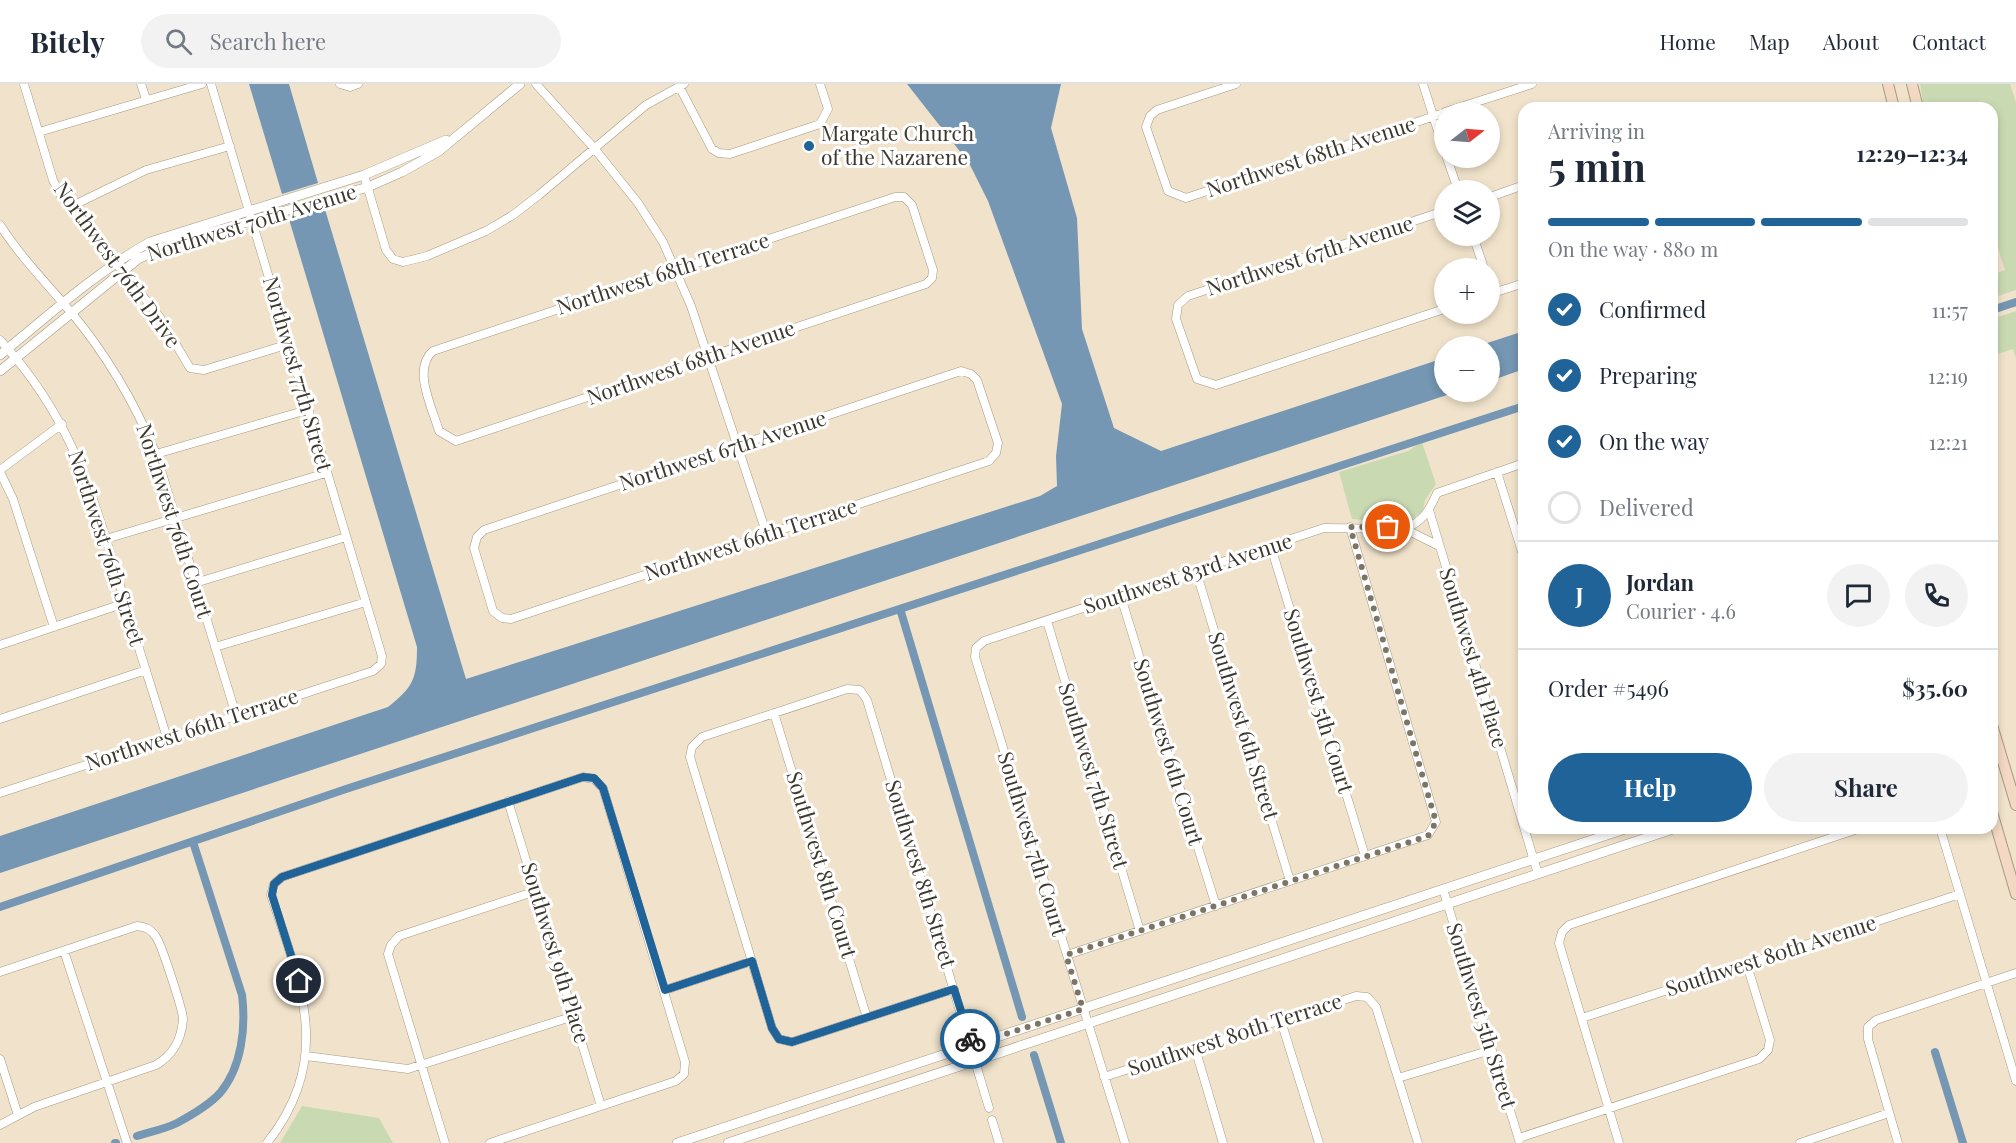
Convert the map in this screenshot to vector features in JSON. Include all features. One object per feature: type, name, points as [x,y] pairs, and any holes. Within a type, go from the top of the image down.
[{"type":"main road","points":[[1888,84],[1892,102]]},
{"type":"main road","points":[[1912,84],[1916,102]]},
{"type":"main road","points":[[1998,745],[2016,805]]},
{"type":"main road","points":[[1998,832],[2016,894]]},
{"type":"street","name":"Northwest 76th Drive","points":[[24,84],[53,180],[70,207],[159,316],[190,369],[197,371],[289,344]]},
{"type":"street","points":[[141,84],[146,99]]},
{"type":"street","points":[[39,132],[202,84]]},
{"type":"street","name":"Northwest 77th Street","points":[[211,84],[382,656],[381,664]]},
{"type":"street","points":[[341,85],[358,84]]},
{"type":"street","name":"Northwest 70th Avenue","points":[[4,352],[63,303],[119,267],[138,258],[174,243],[368,187],[402,172],[439,151],[520,84]]},
{"type":"street","points":[[536,84],[594,148],[638,203],[677,270],[709,357],[767,535]]},
{"type":"street","points":[[364,175],[386,250],[393,259],[403,262],[427,256],[486,231],[513,215],[646,105],[682,85],[712,149],[719,153],[730,154],[820,124],[826,117],[828,109],[820,84]]},
{"type":"street","points":[[1227,86],[1236,84]]},
{"type":"street","points":[[1423,84],[1434,120]]},
{"type":"street","name":"Northwest 68th Avenue","points":[[1478,102],[1532,84]]},
{"type":"street","name":"Northwest 68th Avenue","points":[[1227,86],[1157,110],[1150,116],[1146,128],[1168,191],[1177,197],[1186,198],[1433,117]]},
{"type":"street","name":"Northwest 70th Avenue","points":[[0,371],[150,242],[364,175],[457,136]]},
{"type":"street","points":[[70,207],[146,170],[230,146]]},
{"type":"street","points":[[1500,193],[1518,187]]},
{"type":"street","name":"Northwest 68th Terrace","points":[[447,438],[439,431],[422,371],[425,358],[433,351],[895,197],[904,197],[912,205],[933,270],[932,278]]},
{"type":"street","name":"Northwest 67th Avenue","points":[[1434,214],[1188,296],[1178,305],[1176,319],[1197,379],[1206,384],[1215,385],[1434,312]]},
{"type":"street","name":"Northwest 76th Court","points":[[0,225],[14,246],[71,312],[121,381],[140,415],[156,454],[236,715]]},
{"type":"street","name":"Northwest 68th Avenue","points":[[447,438],[456,441],[926,284],[932,278]]},
{"type":"street","points":[[1500,290],[1518,285]]},
{"type":"street","name":"Northwest 76th Street","points":[[0,340],[4,352],[15,358],[62,424],[87,479],[167,738]]},
{"type":"street","name":"Northwest 67th Avenue","points":[[502,618],[493,611],[474,548],[477,537],[484,530],[961,371],[971,374],[977,380],[998,443],[996,453]]},
{"type":"street","points":[[156,454],[307,410]]},
{"type":"street","points":[[54,627],[13,499],[0,471],[62,424]]},
{"type":"street","name":"Northwest 66th Terrace","points":[[502,618],[511,619],[989,461],[996,453]]},
{"type":"street","points":[[1405,529],[1419,522],[1429,510],[1437,493],[1518,465]]},
{"type":"street","points":[[1497,472],[1518,539]]},
{"type":"street","points":[[106,539],[326,473]]},
{"type":"street","name":"Southwest 4th Place","points":[[1429,510],[1518,809]]},
{"type":"street","points":[[1066,955],[1428,836],[1433,829],[1436,822],[1350,527]]},
{"type":"street","name":"Southwest 83rd Avenue","points":[[976,648],[984,641],[1324,528],[1405,529],[1439,546]]},
{"type":"street","points":[[195,583],[346,537]]},
{"type":"street","name":"Southwest 5th Court","points":[[1271,547],[1365,856]]},
{"type":"street","name":"Southwest 6th Street","points":[[1196,571],[1290,880]]},
{"type":"street","name":"Southwest 6th Court","points":[[1121,597],[1216,906]]},
{"type":"street","points":[[215,647],[366,602]]},
{"type":"street","points":[[0,645],[125,603]]},
{"type":"street","name":"Southwest 7th Street","points":[[1047,621],[1140,931]]},
{"type":"street","name":"Southwest 7th Court","points":[[976,648],[975,657],[1125,1143]]},
{"type":"street","name":"Northwest 66th Terrace","points":[[0,793],[373,671],[381,664]]},
{"type":"street","points":[[0,719],[146,670]]},
{"type":"street","name":"Southwest 8th Street","points":[[774,713],[847,689],[860,690],[867,700],[989,1108]]},
{"type":"street","points":[[774,713],[702,737],[692,747],[690,757],[772,1028],[779,1039],[792,1042],[954,989]]},
{"type":"street","name":"Southwest 8th Court","points":[[774,713],[867,1018]]},
{"type":"street","points":[[267,1143],[291,1107],[303,1076],[306,1056],[306,1018],[299,981],[272,895],[274,884],[282,877],[508,801],[583,777],[594,778],[603,788],[665,990],[686,1062],[684,1074],[676,1081],[490,1143]]},
{"type":"street","name":"Southwest 9th Place","points":[[508,801],[601,1106]]},
{"type":"street","name":"Southwest 4th Place","points":[[1525,834],[1538,874]]},
{"type":"street","points":[[677,1143],[1610,834]]},
{"type":"street","points":[[728,1143],[1658,834]]},
{"type":"street","points":[[1620,1143],[1559,943],[1562,932],[1569,925],[1844,834]]},
{"type":"street","points":[[1942,834],[2016,1081]]},
{"type":"street","name":"Southwest 5th Street","points":[[1443,889],[1519,1141]]},
{"type":"street","points":[[445,1143],[388,954],[391,945],[399,936],[536,891]]},
{"type":"street","name":"Southwest 80th Avenue","points":[[1582,1018],[1960,894]]},
{"type":"street","points":[[0,972],[137,926],[147,928],[158,938],[183,1018],[178,1044],[168,1058],[18,1115],[0,1125]]},
{"type":"street","points":[[64,951],[127,1143]]},
{"type":"street","points":[[665,990],[752,961]]},
{"type":"street","points":[[1519,1141],[1609,1108],[1759,1059],[1768,1050],[1770,1040],[1747,965]]},
{"type":"street","points":[[1898,1143],[1868,1039],[1868,1027],[1876,1020],[2016,973]]},
{"type":"street","name":"Southwest 80th Terrace","points":[[1104,1077],[1356,996],[1367,997],[1376,1007],[1398,1078]]},
{"type":"street","points":[[306,1056],[408,1069],[574,1016]]},
{"type":"street","points":[[1281,1021],[1319,1143]]},
{"type":"street","points":[[1195,1048],[1223,1143]]},
{"type":"street","points":[[1418,1143],[1398,1078],[1491,1050]]},
{"type":"street","points":[[0,1059],[18,1115]]},
{"type":"street","points":[[1800,1143],[1889,1113]]},
{"type":"street","points":[[992,1120],[999,1143]]},
{"type":"green space","points":[[1920,84],[2010,84],[2016,102],[2016,290],[1998,296],[1998,273],[2005,270],[1998,248],[1998,102],[1923,102]]},
{"type":"green space","points":[[2016,311],[2016,358],[2013,349],[1998,354],[1998,317]]},
{"type":"green space","points":[[1422,442],[1436,484],[1425,500],[1423,511],[1407,523],[1352,519],[1339,472],[1408,451]]},
{"type":"green space","points":[[302,1106],[379,1118],[393,1143],[280,1143]]},
{"type":"water","points":[[249,84],[289,84],[318,183],[282,194]]},
{"type":"water","points":[[907,84],[1061,84],[1051,128],[1077,218],[1082,329],[1114,428],[1161,451],[1434,361],[1434,399],[0,873],[0,836],[388,707],[403,694],[412,682],[416,667],[417,647],[288,216],[324,206],[466,679],[1040,496],[1057,486],[1056,456],[1062,404],[988,201],[969,163]]},
{"type":"water","points":[[1518,333],[1518,371],[1500,377],[1500,339]]},
{"type":"waterway","points":[[1998,308],[2016,302]]},
{"type":"waterway","points":[[0,907],[346,789],[1518,408]]},
{"type":"waterway","points":[[901,612],[1022,1017]]},
{"type":"waterway","points":[[137,1136],[177,1123],[200,1110],[216,1097],[233,1071],[241,1046],[242,995],[193,842]]},
{"type":"waterway","points":[[1935,1052],[1963,1143]]},
{"type":"waterway","points":[[1034,1055],[1061,1143]]},
{"type":"way so far","points":[[970,1039],[972,1045],[1083,1009],[1066,955],[1428,836],[1436,822],[1350,527],[1388,527]]},
{"type":"place","name":"Margate Church of the Nazarene","points":[[809,146]]},
{"type":"route","points":[[299,981],[272,895],[274,884],[282,877],[583,777],[594,778],[603,788],[665,990],[752,961],[772,1028],[779,1039],[792,1042],[954,989],[970,1039]]}]
